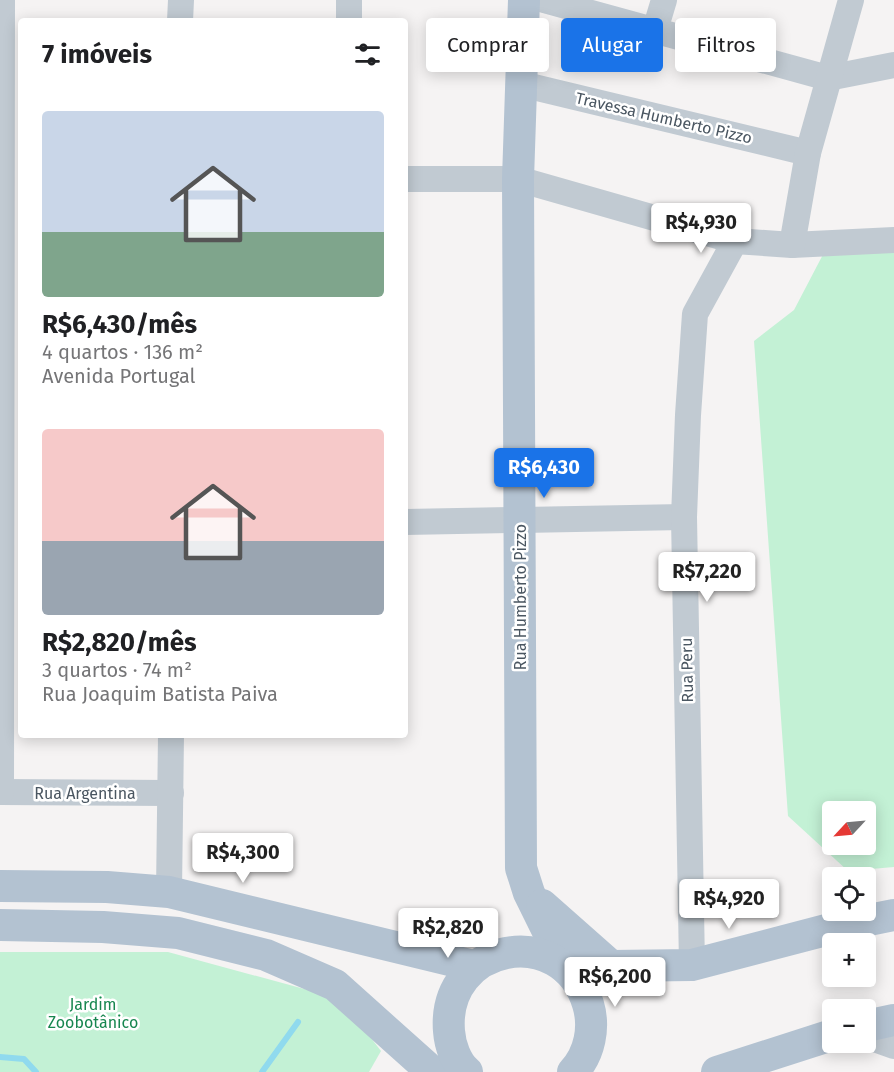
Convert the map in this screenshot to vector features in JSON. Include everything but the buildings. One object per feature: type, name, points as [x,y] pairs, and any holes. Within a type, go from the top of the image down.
[{"type":"main road","name":"Rua Humberto Pizzo","points":[[524,0],[518,179],[521,868],[529,893],[567,969],[584,990],[592,1015],[590,1041],[577,1070]]},
{"type":"main road","points":[[0,886],[107,887],[170,892],[474,966]]},
{"type":"main road","points":[[529,893],[611,966]]},
{"type":"main road","points":[[467,1072],[462,1068],[450,1043],[447,1015],[456,988],[474,966],[497,954],[515,951],[533,952],[551,958],[567,969],[692,965],[849,924],[894,915]]},
{"type":"main road","points":[[0,925],[103,927],[178,933],[266,955],[335,985],[430,1070],[438,1072]]},
{"type":"main road","points":[[876,1024],[894,1020]]},
{"type":"main road","points":[[717,1072],[822,1038]]},
{"type":"street","points":[[0,792],[1,528],[8,179],[2,0]]},
{"type":"street","points":[[180,18],[181,0]]},
{"type":"street","points":[[349,0],[349,18]]},
{"type":"street","points":[[544,0],[611,18]]},
{"type":"street","points":[[659,18],[664,0]]},
{"type":"street","points":[[792,245],[808,153],[851,0]]},
{"type":"street","points":[[663,32],[828,78],[894,65]]},
{"type":"street","name":"Travessa Humberto Pizzo","points":[[521,84],[808,153]]},
{"type":"street","points":[[408,179],[518,179],[735,241],[792,245],[894,240]]},
{"type":"street","name":"Rua Peru","points":[[692,965],[684,517],[688,415],[695,315],[735,241]]},
{"type":"street","points":[[408,522],[684,517]]},
{"type":"street","points":[[170,892],[171,738]]},
{"type":"street","name":"Rua Argentina","points":[[0,792],[171,794]]},
{"type":"street","points":[[876,1040],[894,1046]]},
{"type":"green space","points":[[829,243],[894,243],[894,867],[844,867],[831,855],[876,855],[876,801],[822,801],[822,847],[788,816],[754,341],[794,310]]},
{"type":"green space","name":"Jardim Zoobotânico","points":[[0,952],[168,952],[341,999],[381,1051],[369,1072],[0,1072]]},
{"type":"waterway","points":[[262,1072],[298,1022]]},
{"type":"waterway","points":[[0,1057],[24,1059],[36,1072]]}]
